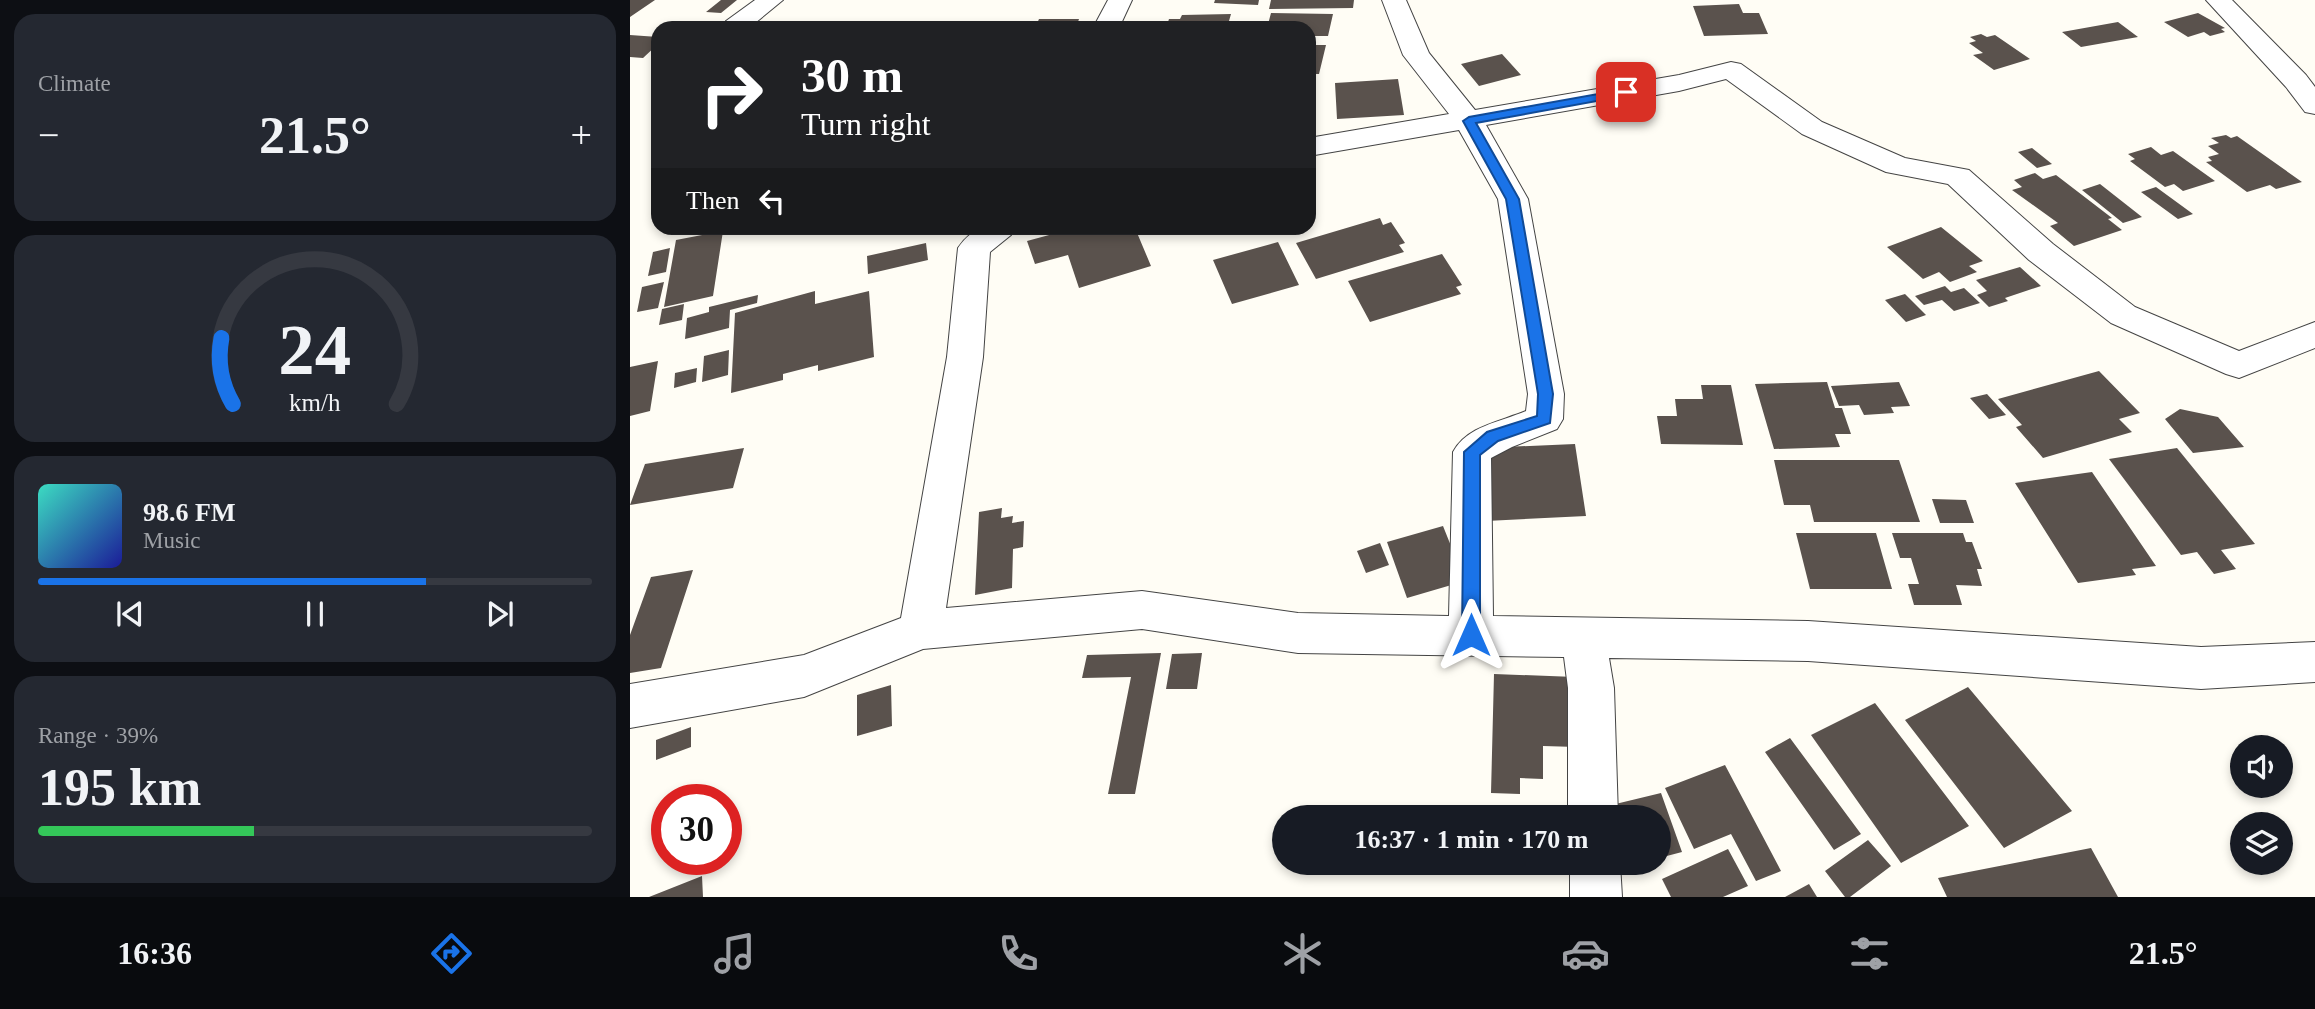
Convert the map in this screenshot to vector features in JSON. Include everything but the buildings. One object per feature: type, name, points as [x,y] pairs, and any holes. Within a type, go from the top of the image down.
[{"type":"street","points":[[742,21],[771,0]]},
{"type":"street","points":[[1110,21],[1120,0]]},
{"type":"street","points":[[1394,0],[1416,55],[1469,121],[1513,199],[1546,394],[1544,419],[1492,436],[1472,452],[1471,635]]},
{"type":"street","points":[[2218,0],[2296,81],[2315,106]]},
{"type":"street","points":[[1316,146],[1679,83],[1731,70],[1812,128],[1897,166],[1958,177],[2041,252],[2123,315],[2239,365],[2315,334]]},
{"type":"street","points":[[921,630],[965,357],[974,248],[991,235]]},
{"type":"street","points":[[630,706],[804,676],[921,630],[1142,610],[1298,633],[1808,641],[2201,668],[2315,662]]},
{"type":"street","points":[[1584,636],[1591,688],[1593,805]]},
{"type":"street","points":[[1595,875],[1596,897]]},
{"type":"route","points":[[1471,635],[1472,452],[1492,436],[1522,429],[1544,419],[1546,394],[1513,199],[1469,121],[1626,92]]}]
